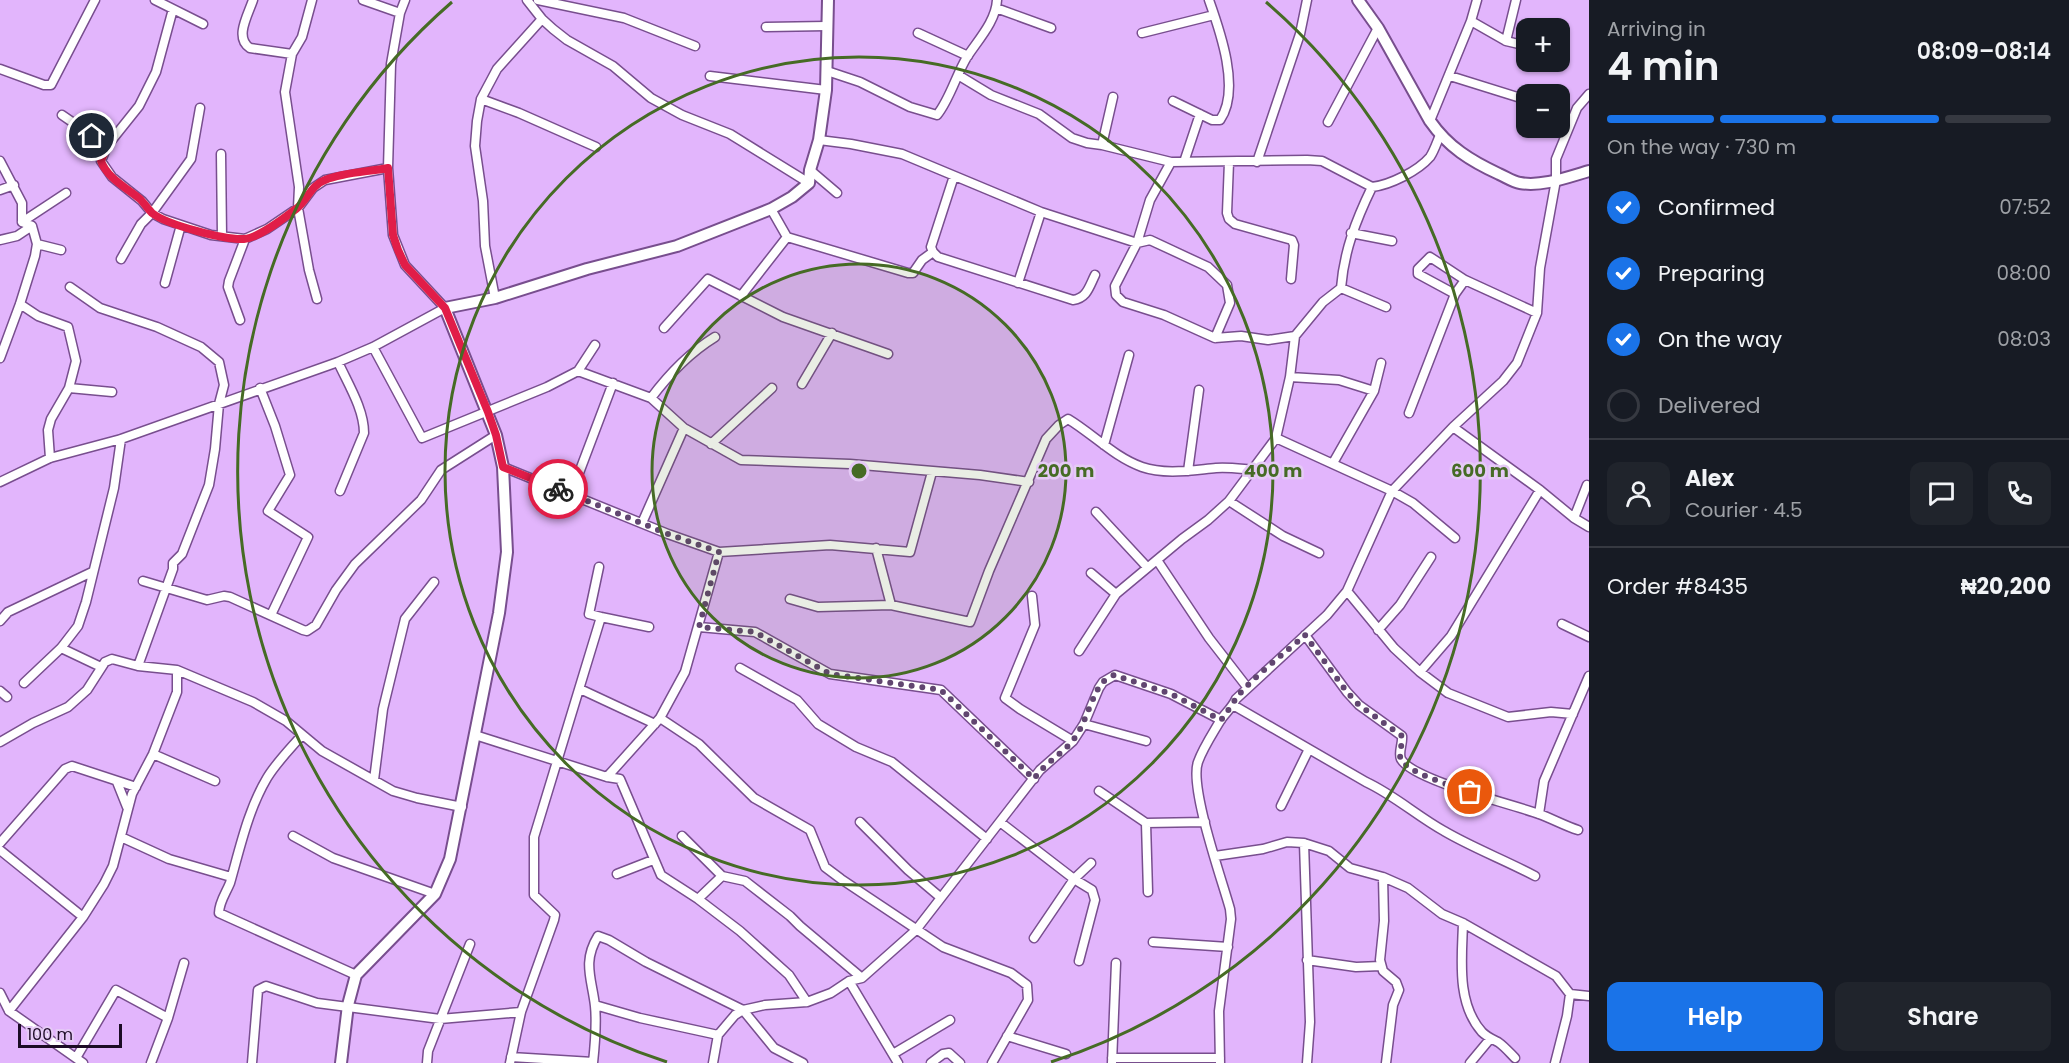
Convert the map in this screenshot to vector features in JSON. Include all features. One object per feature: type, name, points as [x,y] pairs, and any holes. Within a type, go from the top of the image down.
[{"type":"street","points":[[0,69],[51,85],[95,0]]},
{"type":"street","points":[[155,0],[203,24]]},
{"type":"street","points":[[253,0],[242,36],[244,45],[250,48],[292,54]]},
{"type":"street","points":[[312,0],[302,37],[292,54],[285,92],[299,187],[298,208],[309,270],[317,299]]},
{"type":"street","points":[[363,0],[400,13]]},
{"type":"street","points":[[341,1063],[348,1005],[356,975],[435,894],[450,859],[499,613],[507,552],[503,467],[488,412],[445,308],[405,265],[393,235],[388,168],[391,64],[400,13],[405,0]]},
{"type":"street","points":[[527,0],[542,19],[567,40],[614,66],[651,98],[682,115],[730,134],[809,183]]},
{"type":"street","points":[[538,0],[624,18],[695,46]]},
{"type":"street","points":[[0,482],[50,458],[121,439],[338,362],[373,347],[445,308],[495,298],[587,269],[677,246],[771,209],[792,197],[809,183],[810,170],[819,140],[827,71],[828,0]]},
{"type":"street","points":[[1173,101],[1212,120],[1220,120],[1225,112],[1229,95],[1222,37],[1209,0]]},
{"type":"street","points":[[1257,162],[1300,34],[1307,0]]},
{"type":"street","points":[[1359,0],[1378,28],[1430,121],[1440,135],[1474,162],[1520,183],[1556,180],[1589,171]]},
{"type":"street","points":[[1430,121],[1471,21],[1477,0]]},
{"type":"street","points":[[1506,41],[1516,0]]},
{"type":"street","points":[[827,71],[860,81],[910,107],[932,115],[939,113],[968,56],[984,32],[996,4],[1051,28]]},
{"type":"street","points":[[173,9],[156,72],[135,113],[107,146],[101,161],[112,177],[142,201],[152,213],[211,235],[245,239],[267,229],[298,208],[314,188],[325,180],[388,168]]},
{"type":"street","points":[[1142,33],[1214,15]]},
{"type":"street","points":[[495,298],[484,246],[483,201],[475,146],[481,99],[497,69],[542,19]]},
{"type":"street","points":[[1471,21],[1506,41],[1516,43]]},
{"type":"street","points":[[766,27],[827,26]]},
{"type":"street","points":[[1329,122],[1378,28]]},
{"type":"street","points":[[918,33],[968,56]]},
{"type":"street","points":[[958,75],[991,95],[1039,114],[1072,138],[1087,143],[1102,144],[1172,162],[1322,161],[1372,187],[1387,185],[1430,157],[1440,135]]},
{"type":"street","points":[[710,76],[825,90]]},
{"type":"street","points":[[1449,76],[1516,97]]},
{"type":"street","points":[[1116,963],[1112,1061],[1220,1061],[1219,1011],[1231,919],[1205,822],[1197,770],[1198,762],[1221,720],[1236,699],[1327,615],[1347,591],[1392,491],[1453,427],[1503,381],[1517,363],[1537,314],[1540,268],[1556,180],[1556,159],[1577,108],[1589,94]]},
{"type":"street","points":[[1102,144],[1113,96]]},
{"type":"street","points":[[481,99],[596,147]]},
{"type":"street","points":[[121,259],[141,224],[152,213],[192,159],[200,108]]},
{"type":"street","points":[[1184,162],[1200,114]]},
{"type":"street","points":[[62,115],[107,146]]},
{"type":"street","points":[[819,140],[902,154],[1041,212],[1137,243],[1150,240],[1208,267],[1227,285],[1230,303],[1215,338]]},
{"type":"street","points":[[221,154],[222,236]]},
{"type":"street","points":[[0,161],[22,203],[22,222]]},
{"type":"street","points":[[1172,162],[1150,200],[1137,243],[1115,286],[1116,295],[1123,302],[1164,315],[1215,338],[1241,336],[1268,340],[1295,336]]},
{"type":"street","points":[[1229,162],[1227,213],[1229,219],[1235,224],[1292,240],[1294,245],[1291,279]]},
{"type":"street","points":[[810,170],[837,193]]},
{"type":"street","points":[[954,176],[931,247],[938,257],[1073,300],[1081,299],[1087,293],[1095,275]]},
{"type":"street","points":[[0,190],[14,184]]},
{"type":"street","points":[[1079,651],[1116,594],[1229,501],[1276,438],[1290,377],[1295,336],[1323,302],[1341,288],[1342,266],[1351,233],[1372,187]]},
{"type":"street","points":[[22,222],[66,193]]},
{"type":"street","points":[[771,209],[787,237],[908,273],[913,273],[922,260],[933,252]]},
{"type":"street","points":[[1018,284],[1041,212]]},
{"type":"street","points":[[22,222],[33,226]]},
{"type":"street","points":[[165,283],[182,225]]},
{"type":"street","points":[[0,240],[17,236],[33,226]]},
{"type":"street","points":[[0,358],[21,304],[35,255],[37,244],[33,226]]},
{"type":"street","points":[[1351,233],[1392,241]]},
{"type":"street","points":[[741,296],[787,237]]},
{"type":"street","points":[[240,320],[228,287],[245,239]]},
{"type":"street","points":[[37,244],[61,250]]},
{"type":"street","points":[[1455,294],[1419,274],[1418,269],[1430,257],[1465,280],[1537,314]]},
{"type":"street","points":[[664,328],[708,279],[783,317],[888,354]]},
{"type":"street","points":[[1409,413],[1455,294],[1465,280]]},
{"type":"street","points":[[70,287],[100,308],[157,327],[201,347],[219,362],[224,385],[219,404],[209,485],[182,554],[173,563],[173,569],[138,666]]},
{"type":"street","points":[[1341,288],[1386,307]]},
{"type":"street","points":[[21,304],[38,316],[68,327],[76,361],[69,388],[51,419],[48,430],[50,458]]},
{"type":"street","points":[[802,384],[832,333]]},
{"type":"street","points":[[651,398],[667,377],[696,349],[715,337]]},
{"type":"street","points":[[373,347],[422,438],[547,387],[578,371],[595,345]]},
{"type":"street","points":[[1104,445],[1129,355]]},
{"type":"street","points":[[338,362],[364,424],[364,433],[340,491]]},
{"type":"street","points":[[1333,464],[1374,391],[1381,363]]},
{"type":"street","points":[[578,371],[651,398],[684,428],[741,460],[850,464],[980,475],[1029,482]]},
{"type":"street","points":[[1290,377],[1339,380],[1374,391]]},
{"type":"street","points":[[571,494],[613,383]]},
{"type":"street","points":[[69,388],[112,392]]},
{"type":"street","points":[[260,388],[290,475],[268,511],[308,537],[271,615]]},
{"type":"street","points":[[711,444],[772,388]]},
{"type":"street","points":[[1188,471],[1199,390]]},
{"type":"street","points":[[790,599],[819,608],[891,605],[970,622],[988,571],[1046,439],[1068,419],[1085,429],[1104,445],[1144,468],[1188,471],[1218,468],[1254,470]]},
{"type":"street","points":[[1453,427],[1589,527]]},
{"type":"street","points":[[642,523],[684,428]]},
{"type":"street","points":[[143,581],[207,600],[230,597],[303,630],[311,629],[316,625],[336,590],[355,564],[421,500],[441,470],[496,435]]},
{"type":"street","points":[[1276,438],[1392,491],[1413,503],[1455,538]]},
{"type":"street","points":[[24,683],[61,648],[78,626],[87,602],[114,488],[121,439]]},
{"type":"street","points":[[503,467],[719,552],[830,545],[910,552],[932,472]]},
{"type":"street","points":[[1574,518],[1587,485]]},
{"type":"street","points":[[1420,672],[1451,636],[1540,490]]},
{"type":"street","points":[[1229,501],[1283,536],[1319,553]]},
{"type":"street","points":[[1096,512],[1147,567]]},
{"type":"street","points":[[876,548],[891,605]]},
{"type":"street","points":[[607,777],[658,721],[685,672],[719,552]]},
{"type":"street","points":[[1378,630],[1401,605],[1431,557]]},
{"type":"street","points":[[1157,560],[1209,638],[1247,687]]},
{"type":"street","points":[[598,567],[589,614],[649,627]]},
{"type":"street","points":[[0,621],[8,612],[93,572]]},
{"type":"street","points":[[1091,573],[1116,594]]},
{"type":"street","points":[[374,780],[383,709],[405,619],[434,582]]},
{"type":"street","points":[[1347,591],[1394,648],[1448,693],[1508,717],[1551,712],[1573,714]]},
{"type":"street","points":[[1032,596],[1035,625],[1005,698],[1073,741]]},
{"type":"street","points":[[601,616],[534,837],[534,895],[555,915],[521,1012],[511,1060],[593,1062],[595,1005],[588,965],[593,944],[598,936],[743,1010],[774,1048],[802,1063]]},
{"type":"street","points":[[1562,624],[1589,636]]},
{"type":"street","points":[[699,627],[755,632],[830,674],[941,690],[1034,779]]},
{"type":"street","points":[[1305,635],[1359,705],[1402,736],[1400,754],[1401,759],[1408,766],[1434,780],[1539,814],[1578,830]]},
{"type":"street","points":[[61,648],[101,667]]},
{"type":"street","points":[[0,742],[29,725],[68,707],[87,690],[105,662],[112,659],[138,666],[177,670],[253,702],[286,721],[322,751],[393,790],[409,796],[462,807]]},
{"type":"street","points":[[740,668],[797,700],[818,724],[856,747],[892,762],[987,839]]},
{"type":"street","points":[[5,1008],[82,917],[104,884],[113,866],[127,807],[153,754],[177,692],[177,670]]},
{"type":"street","points":[[713,1063],[718,1035],[735,1015],[743,1010],[765,1005],[807,1002],[831,993],[849,981],[862,978],[916,930],[1040,770],[1073,741],[1084,724],[1103,682],[1114,675],[1171,694],[1221,720]]},
{"type":"street","points":[[1539,814],[1544,781],[1589,676]]},
{"type":"street","points":[[177,692],[191,677]]},
{"type":"street","points":[[580,689],[658,721],[699,744],[754,798],[810,830],[825,867],[943,947],[1011,972],[1027,985],[1028,1000],[992,1063]]},
{"type":"street","points":[[1233,705],[1383,790],[1410,811],[1444,832],[1535,876]]},
{"type":"street","points":[[1084,724],[1146,741]]},
{"type":"street","points":[[302,735],[263,785],[239,849],[219,913],[356,975]]},
{"type":"street","points":[[475,735],[607,777],[620,779],[661,875],[698,899],[740,931],[789,975],[807,1002]]},
{"type":"street","points":[[1281,806],[1309,749]]},
{"type":"street","points":[[153,754],[215,781]]},
{"type":"street","points":[[0,843],[65,768],[72,766],[136,787]]},
{"type":"street","points":[[117,782],[127,807]]},
{"type":"street","points":[[1100,791],[1146,823],[1205,822]]},
{"type":"street","points":[[860,822],[908,870],[940,897]]},
{"type":"street","points":[[1000,822],[1074,879],[1092,890],[1095,900],[1079,962]]},
{"type":"street","points":[[1146,823],[1148,892]]},
{"type":"street","points":[[293,836],[333,858],[435,894]]},
{"type":"street","points":[[682,836],[722,876],[746,881],[862,978]]},
{"type":"street","points":[[121,837],[169,859],[231,877]]},
{"type":"street","points":[[1215,856],[1263,849],[1287,842],[1304,843],[1329,851],[1350,868],[1383,877],[1408,888],[1442,914],[1463,922],[1556,976],[1570,994],[1568,1016],[1555,1063]]},
{"type":"street","points":[[1304,843],[1310,1022],[1307,1063]]},
{"type":"street","points":[[0,850],[82,917]]},
{"type":"street","points":[[617,874],[653,860]]},
{"type":"street","points":[[1034,938],[1074,879],[1091,862]]},
{"type":"street","points":[[698,899],[722,876]]},
{"type":"street","points":[[1383,877],[1384,921],[1381,966],[1383,971],[1396,982],[1399,990],[1393,1005],[1386,1063]]},
{"type":"street","points":[[1463,922],[1462,969],[1465,997],[1471,1014],[1482,1031],[1515,1058]]},
{"type":"street","points":[[1153,942],[1228,947]]},
{"type":"street","points":[[427,1063],[428,1051],[470,944]]},
{"type":"street","points":[[1307,960],[1356,968],[1381,966]]},
{"type":"street","points":[[152,1063],[184,963]]},
{"type":"street","points":[[849,981],[898,1063]]},
{"type":"street","points":[[252,1063],[258,990],[266,986],[317,1003],[440,1018],[521,1012]]},
{"type":"street","points":[[0,993],[5,1008],[79,1060],[116,990],[168,1018]]},
{"type":"street","points":[[1570,994],[1589,996]]},
{"type":"street","points":[[595,1005],[640,1018],[718,1035]]},
{"type":"street","points":[[893,1054],[950,1020]]},
{"type":"street","points":[[1007,1036],[1066,1054]]},
{"type":"street","points":[[1470,1063],[1490,1038]]},
{"type":"street","points":[[931,1063],[943,1054],[949,1053],[960,1063]]},
{"type":"way so far","points":[[558,489],[668,534],[719,552],[699,627],[755,632],[830,674],[941,690],[1034,779],[1040,770],[1073,741],[1084,724],[1099,688],[1103,682],[1114,675],[1171,694],[1221,720],[1247,687],[1305,635],[1322,660],[1359,705],[1402,736],[1401,759],[1408,766],[1434,780],[1470,792]]},
{"type":"route","points":[[92,136],[107,146],[101,161],[103,166],[152,213],[211,235],[245,239],[267,229],[298,208],[314,188],[325,180],[388,168],[393,235],[398,250],[405,265],[445,308],[488,412],[503,467],[558,489]]}]
